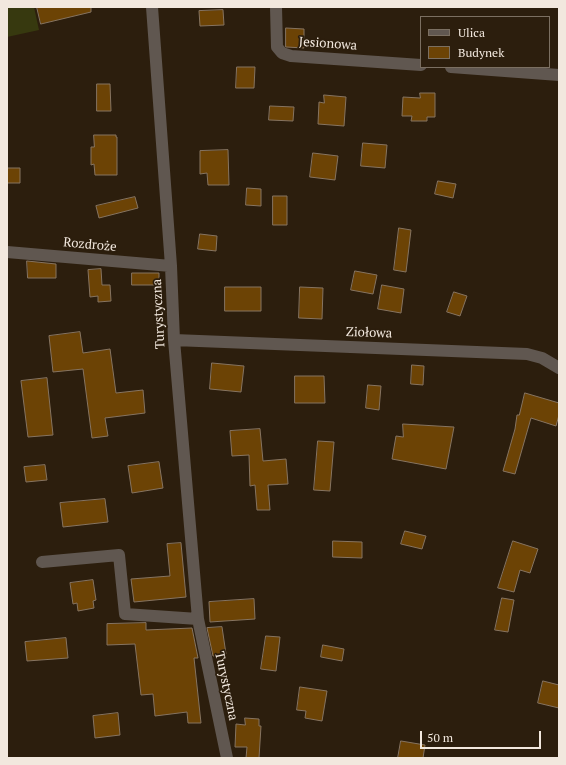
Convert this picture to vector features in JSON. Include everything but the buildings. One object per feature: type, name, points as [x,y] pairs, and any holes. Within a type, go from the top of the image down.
[{"type":"street","name":"Turystyczna","points":[[152,7],[171,266],[174,340],[198,619],[227,758]]},
{"type":"street","name":"Jesionowa","points":[[276,7],[277,47],[282,53],[291,56],[420,65]]},
{"type":"street","points":[[464,68],[559,75]]},
{"type":"street","name":"Rozdroże","points":[[7,252],[171,266]]},
{"type":"street","name":"Ziołowa","points":[[174,340],[527,354],[542,358],[559,368]]},
{"type":"street","points":[[42,562],[119,555],[125,614],[198,619]]},
{"type":"shaded area","points":[[7,7],[34,7],[39,30],[7,37]]}]
